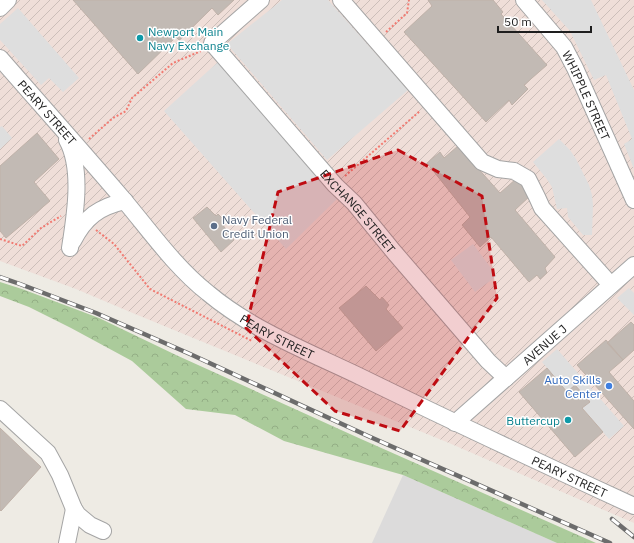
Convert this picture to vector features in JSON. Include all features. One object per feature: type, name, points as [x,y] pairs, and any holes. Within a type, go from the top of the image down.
[{"type":"street","points":[[0,8],[8,0]]},
{"type":"street","points":[[212,43],[261,0]]},
{"type":"street","points":[[340,0],[482,162],[498,169],[514,171],[528,179],[542,208],[611,285]]},
{"type":"street","name":"WHIPPLE STREET","points":[[524,0],[564,47],[634,200]]},
{"type":"street","name":"EXCHANGE STREET","points":[[212,43],[335,185],[354,203],[399,258],[488,361],[506,378]]},
{"type":"street","name":"PEARY STREET","points":[[0,58],[183,270],[208,294],[269,333],[455,423],[634,506]]},
{"type":"street","points":[[62,129],[70,144],[75,164],[76,178],[75,208],[70,248],[81,228],[95,213],[108,206],[125,201]]},
{"type":"street","name":"AVENUE J","points":[[455,423],[634,265]]},
{"type":"street","points":[[0,409],[48,454],[60,475],[78,515],[90,525],[103,531]]},
{"type":"street","points":[[67,543],[74,508]]},
{"type":"path","points":[[391,27],[407,13],[409,0]]},
{"type":"path","points":[[79,148],[113,118],[126,111],[132,98],[173,63],[202,50],[212,43]]},
{"type":"path","points":[[335,185],[430,102]]},
{"type":"highlighted area","points":[[398,150],[482,196],[497,298],[400,431],[335,411],[246,328],[278,192]]},
{"type":"shaded area","points":[[0,0],[634,0],[634,523],[449,443],[76,289],[0,261]]},
{"type":"shaded area","points":[[282,0],[328,0],[408,90],[327,160],[227,44]]},
{"type":"shaded area","points":[[542,0],[591,0],[634,90],[634,169],[624,144],[632,139],[606,75],[594,80],[570,31]]},
{"type":"shaded area","points":[[18,8],[79,78],[63,92],[49,78],[41,85],[0,40],[0,24]]},
{"type":"shaded area","points":[[218,62],[337,199],[286,249],[164,111]]},
{"type":"shaded area","points":[[2,126],[12,138],[0,149],[0,127]]},
{"type":"shaded area","points":[[559,139],[570,150],[576,159],[589,185],[593,205],[592,235],[583,235],[568,217],[567,208],[557,209],[552,187],[533,162]]},
{"type":"shaded area","points":[[473,244],[497,276],[475,292],[451,260]]},
{"type":"shaded area","points":[[629,288],[634,293],[634,315],[617,298]]},
{"type":"shaded area","points":[[557,349],[624,426],[609,439],[582,408],[590,401],[575,385],[567,392],[542,362]]},
{"type":"shaded area","points":[[403,475],[557,543],[372,543]]},
{"type":"green space","points":[[0,282],[99,318],[176,355],[361,439],[596,543],[557,543],[403,475],[284,441],[235,415],[186,409],[132,361],[29,307],[0,296]]},
{"type":"building","name":"Newport Main Navy Exchange","points":[[73,0],[234,0],[218,15],[212,8],[179,40],[176,37],[138,74]]},
{"type":"building","points":[[428,0],[493,0],[503,12],[501,14],[547,65],[524,85],[528,89],[512,105],[509,100],[486,122],[404,32],[432,6]]},
{"type":"building","points":[[37,133],[59,159],[34,182],[50,201],[6,238],[0,231],[0,166]]},
{"type":"building","points":[[458,146],[500,193],[516,179],[531,195],[515,210],[555,257],[545,268],[547,273],[540,279],[537,275],[529,282],[491,237],[480,247],[462,225],[470,217],[427,163],[440,152],[444,158]]},
{"type":"building","points":[[207,207],[216,216],[218,214],[225,221],[222,224],[234,240],[221,252],[193,218]]},
{"type":"building","points":[[366,286],[380,300],[382,297],[389,305],[386,309],[403,328],[376,351],[339,308]]},
{"type":"building","points":[[631,322],[634,325],[634,350],[623,360],[607,343]]},
{"type":"building","name":"Auto Skills Center","points":[[606,340],[623,360],[609,372],[634,401],[634,429],[577,365]]},
{"type":"building","name":"Buttercup","points":[[547,368],[567,392],[575,385],[590,402],[582,408],[603,432],[575,457],[519,392]]},
{"type":"building","points":[[0,428],[41,467],[1,511],[0,510]]},
{"type":"railway","points":[[0,277],[96,313],[610,543]]},
{"type":"railway","points":[[612,519],[634,537]]},
{"type":"place","name":"Newport Main Navy Exchange","points":[[140,38]]},
{"type":"place","name":"Navy Federal Credit Union","points":[[214,226]]},
{"type":"place","name":"Auto Skills Center","points":[[609,386]]},
{"type":"place","name":"Buttercup","points":[[568,420]]}]
